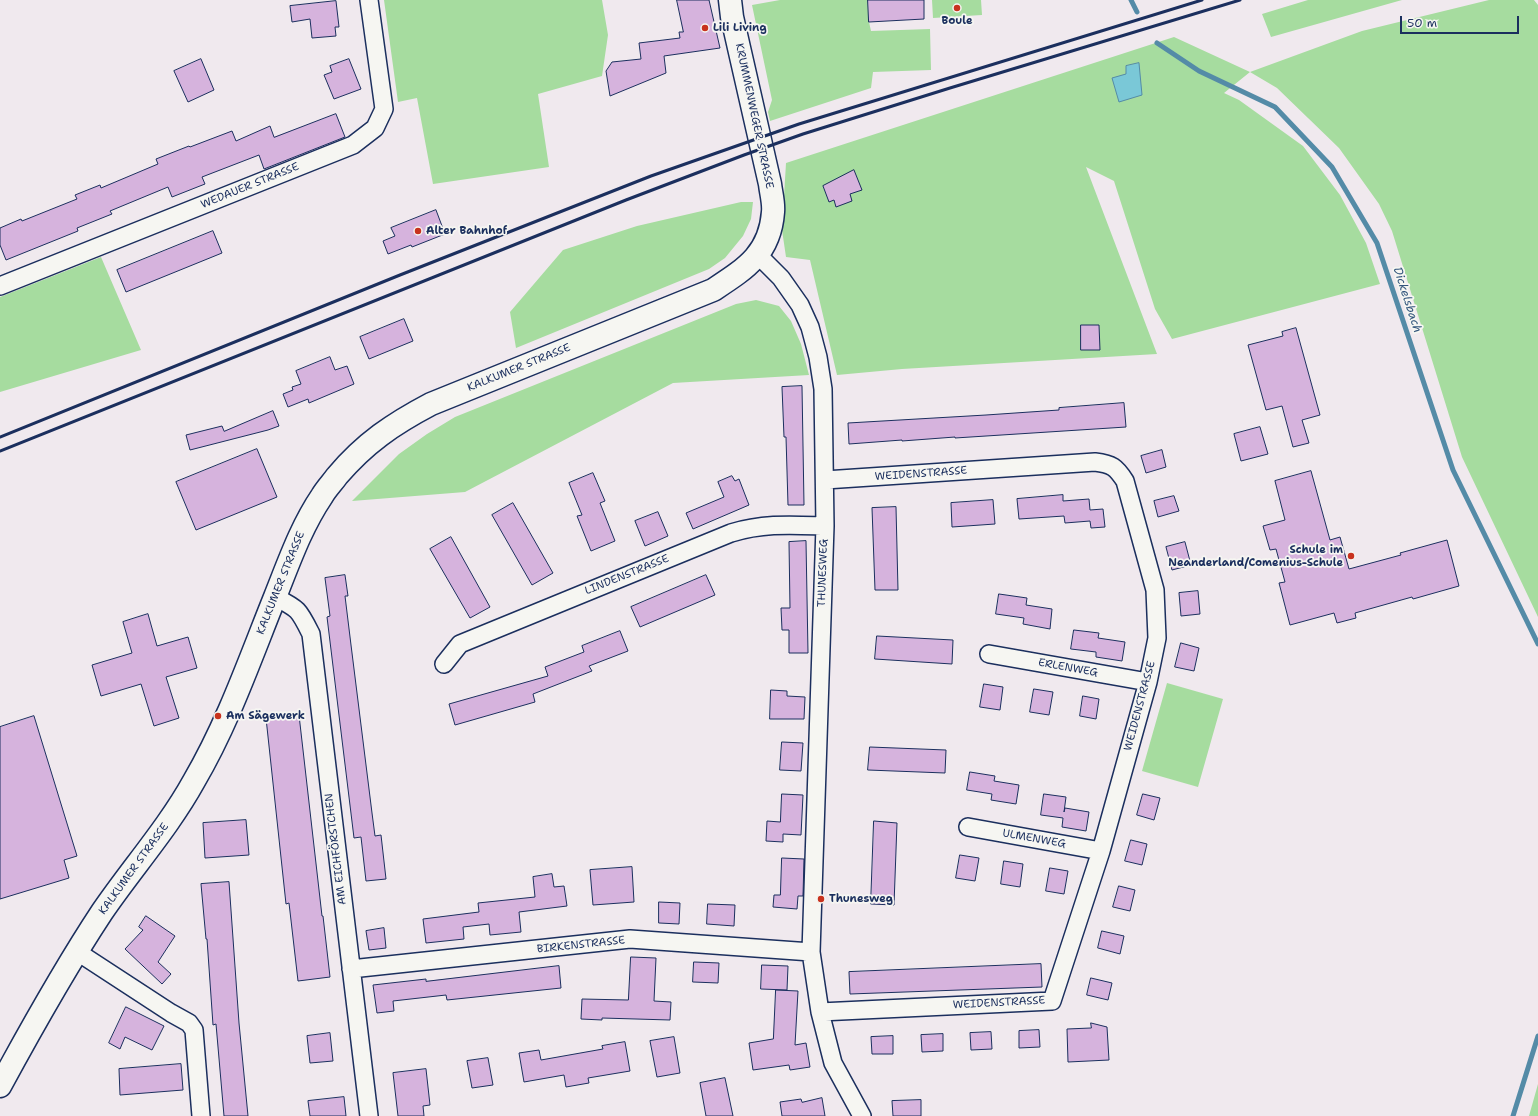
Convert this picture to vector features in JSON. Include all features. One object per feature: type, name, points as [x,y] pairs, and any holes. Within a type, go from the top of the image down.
[{"type":"main road","name":"KRUMMENWEGER STRASSE","points":[[730,0],[732,17],[770,184],[773,211],[770,233]]},
{"type":"main road","name":"KALKUMER STRASSE","points":[[0,1086],[76,951],[104,910],[161,833],[194,782],[224,724],[299,536],[322,494],[345,467],[372,440],[399,421],[430,404],[713,290],[742,272],[758,255],[770,233]]},
{"type":"street","name":"WEDAUER STRASSE","points":[[0,286],[353,145],[374,128],[384,108],[369,0]]},
{"type":"street","name":"THUNESWEG","points":[[758,255],[781,278],[800,305],[810,327],[818,357],[823,389],[825,526],[811,952],[820,1012],[833,1063],[862,1116]]},
{"type":"street","name":"WEIDENSTRASSE","points":[[820,1012],[1052,1001],[1101,851],[1148,682],[1157,638],[1155,590],[1125,481],[1117,469],[1107,464],[1095,462],[825,480]]},
{"type":"street","name":"LINDENSTRASSE","points":[[444,664],[460,644],[731,533],[750,527],[770,525],[825,526]]},
{"type":"street","name":"AM EICHFÖRSTCHEN","points":[[275,597],[293,606],[301,614],[310,634],[369,1116]]},
{"type":"street","name":"ERLENWEG","points":[[989,654],[1148,682]]},
{"type":"street","name":"ULMENWEG","points":[[968,827],[1101,851]]},
{"type":"street","name":"BIRKENSTRASSE","points":[[351,969],[630,939],[811,952]]},
{"type":"street","points":[[76,951],[171,1013],[189,1023],[194,1030],[202,1116]]},
{"type":"green space","points":[[384,0],[602,0],[608,35],[602,76],[538,94],[549,167],[433,184],[417,98],[398,102]]},
{"type":"green space","points":[[780,0],[868,0],[871,31],[930,29],[931,70],[873,72],[871,88],[770,121],[768,112],[772,100],[752,5]]},
{"type":"green space","name":"Boule","points":[[932,0],[981,0],[982,15],[933,18]]},
{"type":"green space","points":[[1308,0],[1402,0],[1271,37],[1262,14]]},
{"type":"green space","points":[[1489,0],[1534,0],[1538,5],[1538,617],[1462,457],[1392,231],[1379,204],[1339,148],[1277,88],[1250,72],[1362,31]]},
{"type":"green space","points":[[1174,37],[1250,72],[1224,93],[1239,100],[1303,146],[1340,195],[1366,243],[1380,284],[1172,339],[1155,309],[1114,181],[1086,167],[1157,354],[902,369],[837,375],[810,260],[786,257],[782,230],[786,163]]},
{"type":"green space","points":[[741,202],[753,202],[751,219],[743,236],[725,258],[709,269],[516,348],[510,312],[563,250],[637,226]]},
{"type":"green space","points":[[101,257],[141,350],[0,392],[0,297]]},
{"type":"green space","points":[[756,300],[779,306],[791,321],[801,344],[809,375],[673,383],[465,492],[352,501],[399,454],[427,434],[455,417],[736,304]]},
{"type":"green space","points":[[1167,683],[1223,699],[1198,787],[1142,771]]},
{"type":"green space","points":[[1538,1084],[1538,1116],[1529,1116]]},
{"type":"water","points":[[1139,63],[1142,95],[1119,102],[1112,78],[1126,74],[1126,66]]},
{"type":"building","points":[[677,0],[709,0],[720,48],[664,56],[666,73],[610,96],[606,71],[612,62],[641,59],[639,43],[680,38],[679,32],[683,32]]},
{"type":"building","points":[[868,0],[924,0],[924,19],[869,22]]},
{"type":"building","points":[[336,1],[339,27],[335,27],[336,36],[312,38],[310,19],[292,22],[290,6]]},
{"type":"building","points":[[201,59],[214,90],[188,102],[174,71]]},
{"type":"building","points":[[349,59],[361,89],[334,99],[324,75],[332,72],[330,66]]},
{"type":"building","points":[[336,114],[345,137],[264,169],[259,155],[202,177],[205,184],[172,197],[168,187],[110,211],[112,214],[77,228],[78,231],[6,260],[0,245],[0,228],[21,219],[22,221],[77,199],[75,195],[100,185],[101,188],[158,164],[156,159],[232,131],[236,141],[270,126],[274,137]]},
{"type":"building","points":[[854,170],[862,190],[850,194],[852,201],[836,207],[834,200],[829,202],[823,186]]},
{"type":"building","name":"Alter Bahnhof","points":[[436,210],[445,234],[412,247],[411,245],[388,254],[383,241],[395,236],[391,228]]},
{"type":"building","points":[[213,231],[222,253],[126,292],[117,270]]},
{"type":"building","points":[[404,319],[413,341],[369,359],[360,337]]},
{"type":"building","points":[[1081,325],[1099,325],[1100,350],[1081,350]]},
{"type":"building","points":[[1296,328],[1320,415],[1302,420],[1309,443],[1293,447],[1282,406],[1266,410],[1248,345],[1283,336],[1282,332]]},
{"type":"building","points":[[330,357],[335,370],[347,366],[354,384],[309,403],[308,399],[288,407],[283,394],[293,390],[292,387],[301,384],[296,371]]},
{"type":"building","points":[[802,386],[804,505],[788,505],[786,437],[784,437],[782,387]]},
{"type":"building","points":[[1124,403],[1126,427],[849,444],[848,423],[1059,410],[1059,408]]},
{"type":"building","points":[[273,411],[279,426],[190,450],[186,435],[222,426],[224,431]]},
{"type":"building","points":[[1260,427],[1268,454],[1241,461],[1234,434]]},
{"type":"building","points":[[257,449],[277,497],[196,530],[176,482]]},
{"type":"building","points":[[1162,450],[1166,467],[1146,473],[1141,456]]},
{"type":"building","points":[[1311,471],[1330,540],[1340,537],[1349,569],[1401,555],[1400,553],[1447,540],[1459,586],[1355,613],[1356,618],[1337,623],[1334,613],[1290,625],[1279,583],[1285,582],[1276,549],[1270,550],[1263,526],[1285,520],[1275,481]]},
{"type":"building","points":[[593,473],[605,501],[600,503],[615,541],[591,551],[577,516],[582,515],[569,483]]},
{"type":"building","points":[[732,476],[735,481],[739,479],[749,505],[693,529],[686,513],[724,497],[718,482]]},
{"type":"building","points":[[1063,495],[1063,501],[1089,499],[1090,510],[1103,509],[1105,527],[1091,528],[1090,521],[1065,523],[1064,516],[1019,519],[1017,499]]},
{"type":"building","points":[[1174,496],[1179,511],[1158,517],[1154,501]]},
{"type":"building","points":[[993,500],[995,524],[952,527],[951,503]]},
{"type":"building","points":[[513,503],[553,573],[532,585],[492,515]]},
{"type":"building","points":[[896,507],[898,590],[875,590],[872,508]]},
{"type":"building","points":[[658,512],[668,536],[645,546],[635,521]]},
{"type":"building","points":[[451,537],[490,607],[470,618],[430,549]]},
{"type":"building","points":[[806,541],[808,653],[789,653],[789,630],[782,630],[781,608],[790,608],[789,542]]},
{"type":"building","points":[[1185,542],[1191,565],[1172,570],[1166,547]]},
{"type":"building","points":[[345,575],[348,596],[345,596],[375,836],[381,835],[386,879],[366,881],[361,837],[354,838],[327,617],[330,616],[325,578]]},
{"type":"building","points":[[706,575],[715,595],[640,627],[631,607]]},
{"type":"building","points":[[1198,591],[1200,614],[1181,616],[1179,593]]},
{"type":"building","points":[[999,594],[1027,598],[1026,605],[1052,609],[1050,629],[1023,624],[1024,618],[996,614]]},
{"type":"building","points":[[148,614],[157,646],[188,637],[197,668],[166,677],[179,718],[154,726],[141,684],[101,696],[92,665],[132,653],[123,622]]},
{"type":"building","points":[[1074,630],[1099,633],[1098,638],[1125,642],[1122,661],[1096,657],[1096,652],[1071,649]]},
{"type":"building","points":[[620,631],[628,651],[589,666],[592,671],[533,694],[535,702],[455,725],[449,704],[548,676],[545,667],[584,652],[582,646]]},
{"type":"building","points":[[877,636],[953,640],[952,664],[875,659]]},
{"type":"building","points":[[1181,643],[1199,648],[1194,671],[1175,667]]},
{"type":"building","points":[[984,684],[1003,687],[1000,710],[980,707]]},
{"type":"building","points":[[1034,689],[1053,692],[1049,715],[1030,712]]},
{"type":"building","points":[[771,690],[787,691],[787,696],[805,697],[804,719],[770,719]]},
{"type":"building","points":[[1083,696],[1099,699],[1096,719],[1080,716]]},
{"type":"building","points":[[299,715],[330,977],[298,981],[289,903],[286,904],[266,718]]},
{"type":"building","points":[[34,716],[77,856],[64,860],[69,878],[0,899],[0,727]]},
{"type":"building","points":[[782,742],[803,743],[801,771],[780,770]]},
{"type":"building","points":[[870,747],[946,750],[945,773],[868,770]]},
{"type":"building","points":[[970,772],[995,776],[994,781],[1019,785],[1016,804],[991,800],[992,794],[967,790]]},
{"type":"building","points":[[782,794],[803,795],[801,835],[783,834],[783,842],[766,841],[767,821],[780,822]]},
{"type":"building","points":[[1044,794],[1066,797],[1064,812],[1065,808],[1089,812],[1086,831],[1062,827],[1063,818],[1041,815]]},
{"type":"building","points":[[1143,794],[1160,798],[1154,820],[1137,815]]},
{"type":"building","points":[[246,820],[249,855],[205,858],[203,823]]},
{"type":"building","points":[[874,821],[897,823],[894,905],[871,904]]},
{"type":"building","points":[[1131,840],[1147,844],[1142,865],[1125,861]]},
{"type":"building","points":[[960,855],[979,858],[975,881],[956,878]]},
{"type":"building","points":[[782,858],[804,859],[803,896],[798,896],[797,909],[773,907],[774,895],[780,895]]},
{"type":"building","points":[[1004,861],[1023,864],[1020,887],[1001,884]]},
{"type":"building","points":[[632,867],[634,902],[593,905],[590,870]]},
{"type":"building","points":[[1050,868],[1068,871],[1064,894],[1046,891]]},
{"type":"building","points":[[552,874],[554,887],[564,886],[567,906],[519,912],[521,932],[490,935],[489,924],[463,927],[464,939],[426,943],[423,919],[479,912],[478,903],[535,897],[533,877]]},
{"type":"building","points":[[229,882],[239,1023],[248,1116],[224,1116],[216,1024],[213,1025],[207,939],[201,884]]},
{"type":"building","points":[[1119,886],[1135,890],[1130,911],[1113,907]]},
{"type":"building","points":[[659,902],[680,903],[679,924],[659,923]]},
{"type":"building","points":[[708,904],[735,905],[734,926],[707,924]]},
{"type":"building","points":[[146,916],[175,936],[158,962],[171,974],[162,984],[125,949],[143,930],[139,927]]},
{"type":"building","points":[[384,928],[386,948],[369,950],[366,931]]},
{"type":"building","points":[[1102,931],[1124,936],[1120,954],[1098,948]]},
{"type":"building","points":[[631,957],[656,958],[654,1001],[671,1002],[670,1020],[602,1018],[602,1020],[581,1019],[582,999],[628,1000]]},
{"type":"building","points":[[694,962],[719,963],[718,983],[693,982]]},
{"type":"building","points":[[1041,964],[1042,987],[850,994],[849,972]]},
{"type":"building","points":[[762,965],[788,966],[787,990],[761,989]]},
{"type":"building","points":[[559,966],[561,988],[447,1000],[446,995],[393,1001],[394,1011],[377,1013],[373,985],[426,979],[426,981]]},
{"type":"building","points":[[1091,978],[1112,983],[1108,1000],[1087,995]]},
{"type":"building","points":[[776,990],[798,991],[795,1045],[806,1043],[810,1067],[790,1070],[789,1065],[753,1070],[749,1043],[773,1039]]},
{"type":"building","points":[[126,1007],[164,1026],[152,1050],[125,1037],[120,1049],[109,1043]]},
{"type":"building","points":[[1091,1023],[1107,1027],[1109,1060],[1068,1062],[1067,1029],[1091,1028]]},
{"type":"building","points":[[1039,1030],[1040,1047],[1019,1048],[1019,1031]]},
{"type":"building","points":[[991,1032],[992,1049],[971,1050],[970,1033]]},
{"type":"building","points":[[330,1033],[333,1061],[310,1063],[307,1036]]},
{"type":"building","points":[[943,1034],[943,1051],[922,1052],[921,1035]]},
{"type":"building","points":[[893,1036],[893,1054],[872,1054],[871,1037]]},
{"type":"building","points":[[674,1037],[680,1073],[657,1077],[650,1041]]},
{"type":"building","points":[[625,1042],[630,1071],[588,1078],[589,1083],[566,1087],[564,1075],[524,1082],[519,1053],[539,1050],[541,1060],[603,1049],[602,1046]]},
{"type":"building","points":[[488,1058],[493,1085],[472,1088],[467,1061]]},
{"type":"building","points":[[181,1064],[183,1090],[120,1095],[119,1069]]},
{"type":"building","points":[[426,1069],[430,1105],[423,1106],[424,1116],[398,1116],[393,1073]]},
{"type":"building","points":[[725,1078],[733,1116],[706,1116],[700,1083]]},
{"type":"building","points":[[344,1097],[346,1116],[310,1116],[308,1101]]},
{"type":"building","points":[[822,1098],[825,1116],[782,1116],[780,1102],[801,1099],[802,1102]]},
{"type":"building","points":[[921,1100],[921,1116],[893,1116],[892,1101]]},
{"type":"waterway","name":"Dickelsbach","points":[[1131,0],[1137,12]]},
{"type":"waterway","name":"Dickelsbach","points":[[1157,43],[1199,71],[1275,107],[1332,167],[1377,243],[1453,470],[1538,644]]},
{"type":"waterway","name":"Dickelsbach","points":[[1513,1116],[1538,1036]]},
{"type":"railway","points":[[0,437],[400,275],[651,176],[799,124],[1202,0]]},
{"type":"railway","points":[[0,451],[626,200],[744,155],[803,134],[950,88],[1240,0]]},
{"type":"place","name":"Boule","points":[[957,8]]},
{"type":"place","name":"Lili Living","points":[[705,28]]},
{"type":"place","name":"Alter Bahnhof","points":[[418,231]]},
{"type":"place","name":"Schule im Neanderland/Comenius-Schule","points":[[1351,556]]},
{"type":"place","name":"Am Sägewerk","points":[[218,716]]},
{"type":"place","name":"Thunesweg","points":[[821,899]]}]
